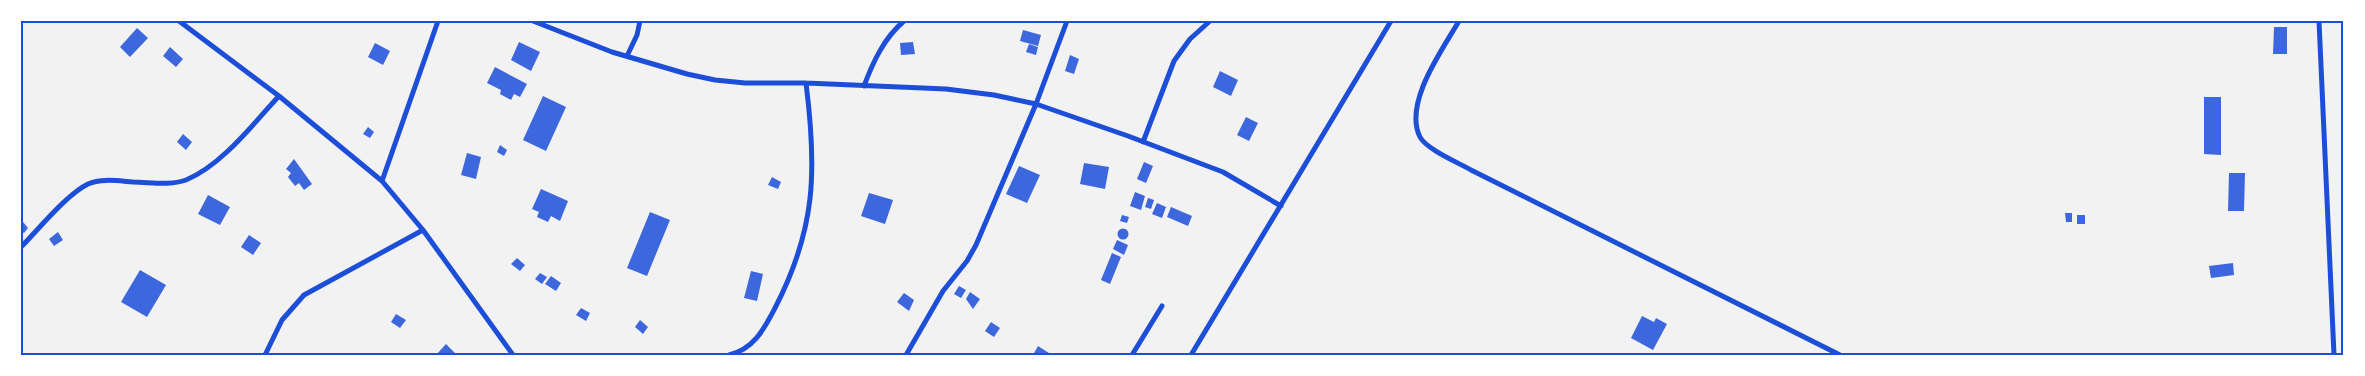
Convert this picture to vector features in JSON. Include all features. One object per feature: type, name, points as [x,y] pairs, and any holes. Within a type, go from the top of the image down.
[{"type":"street","points":[[179,21],[279,96],[382,181],[423,230],[513,355]]},
{"type":"street","points":[[382,181],[438,21]]},
{"type":"street","points":[[533,21],[627,56],[687,74],[715,80],[745,83],[806,83],[946,89],[994,95],[1036,104],[1222,172],[1281,206]]},
{"type":"street","points":[[627,56],[638,35],[640,21]]},
{"type":"street","points":[[864,86],[873,62],[892,31],[904,21]]},
{"type":"street","points":[[906,355],[943,291],[967,261],[976,244],[1036,104],[1067,21]]},
{"type":"street","points":[[1202,21],[1209,22]]},
{"type":"street","points":[[1191,355],[1391,21]]},
{"type":"street","points":[[1460,21],[1426,79],[1418,100],[1416,118],[1420,137],[1430,146],[1471,170],[1840,355]]},
{"type":"street","points":[[2319,21],[2334,355]]},
{"type":"street","points":[[1143,142],[1174,61],[1190,39],[1209,22]]},
{"type":"street","points":[[729,355],[740,352],[760,336],[789,280],[803,241],[810,208],[813,137],[806,83]]},
{"type":"street","points":[[21,247],[74,193],[88,184],[101,181],[165,184],[184,180],[202,172],[238,141],[279,96]]},
{"type":"street","points":[[265,355],[282,320],[304,295],[423,230]]},
{"type":"street","points":[[1132,355],[1162,306]]},
{"type":"building","points":[[2274,27],[2287,27],[2287,54],[2273,54]]},
{"type":"building","points":[[137,28],[148,38],[130,57],[120,47]]},
{"type":"building","points":[[1023,30],[1041,35],[1038,46],[1020,41]]},
{"type":"building","points":[[519,42],[540,52],[531,71],[511,60]]},
{"type":"building","points":[[913,42],[915,54],[901,55],[900,43]]},
{"type":"building","points":[[375,43],[390,51],[383,65],[368,57]]},
{"type":"building","points":[[1029,44],[1038,47],[1036,55],[1026,52]]},
{"type":"building","points":[[170,47],[183,59],[176,67],[163,56]]},
{"type":"building","points":[[1070,55],[1079,59],[1074,74],[1065,71]]},
{"type":"building","points":[[495,67],[527,84],[520,97],[514,94],[511,100],[500,94],[501,90],[487,83]]},
{"type":"building","points":[[1220,71],[1238,80],[1231,96],[1213,87]]},
{"type":"building","points":[[543,96],[566,107],[546,151],[523,140]]},
{"type":"building","points":[[2204,97],[2221,97],[2221,155],[2204,154]]},
{"type":"building","points":[[1246,117],[1258,123],[1249,141],[1237,135]]},
{"type":"building","points":[[368,127],[374,132],[370,138],[363,134]]},
{"type":"building","points":[[183,134],[192,142],[186,150],[177,142]]},
{"type":"building","points":[[500,145],[507,150],[504,156],[497,152]]},
{"type":"building","points":[[467,153],[481,157],[476,179],[461,175]]},
{"type":"building","points":[[294,159],[312,184],[304,190],[299,183],[295,186],[288,177],[291,173],[286,169]]},
{"type":"building","points":[[1144,162],[1153,166],[1146,183],[1137,179]]},
{"type":"building","points":[[1084,163],[1109,167],[1105,189],[1080,184]]},
{"type":"building","points":[[1019,166],[1040,175],[1027,203],[1006,194]]},
{"type":"building","points":[[2229,173],[2245,173],[2244,211],[2228,211]]},
{"type":"building","points":[[772,177],[781,182],[778,189],[768,185]]},
{"type":"building","points":[[541,189],[568,201],[560,221],[551,216],[548,222],[537,217],[539,212],[532,209]]},
{"type":"building","points":[[1135,192],[1145,196],[1141,210],[1130,206]]},
{"type":"building","points":[[869,193],[893,200],[885,224],[861,216]]},
{"type":"building","points":[[208,195],[230,207],[220,225],[198,214]]},
{"type":"building","points":[[1148,198],[1154,200],[1151,209],[1145,207]]},
{"type":"building","points":[[1157,203],[1166,207],[1162,218],[1152,214]]},
{"type":"building","points":[[1171,207],[1192,216],[1188,226],[1167,217]]},
{"type":"building","points":[[650,212],[670,220],[647,276],[627,268]]},
{"type":"building","points":[[2065,213],[2072,213],[2072,222],[2066,222]]},
{"type":"building","points":[[1122,215],[1129,217],[1127,223],[1120,221]]},
{"type":"building","points":[[2077,215],[2085,215],[2085,224],[2077,224]]},
{"type":"building","points":[[23,222],[28,228],[24,233],[21,231]]},
{"type":"building","points":[[1123,228],[1129,234],[1123,240],[1117,234]]},
{"type":"building","points":[[58,232],[63,240],[54,246],[49,239]]},
{"type":"building","points":[[249,235],[261,243],[253,255],[241,247]]},
{"type":"building","points":[[1117,240],[1128,245],[1124,255],[1113,249]]},
{"type":"building","points":[[1112,253],[1121,257],[1110,284],[1101,280]]},
{"type":"building","points":[[517,258],[525,265],[520,271],[511,264]]},
{"type":"building","points":[[2233,263],[2234,275],[2211,278],[2209,266]]},
{"type":"building","points":[[140,270],[166,285],[147,317],[121,302]]},
{"type":"building","points":[[751,271],[763,274],[757,301],[744,298]]},
{"type":"building","points":[[540,273],[547,277],[542,284],[535,279]]},
{"type":"building","points":[[551,276],[561,283],[556,291],[545,284]]},
{"type":"building","points":[[959,286],[966,290],[961,298],[954,294]]},
{"type":"building","points":[[970,292],[980,299],[973,309],[966,299]]},
{"type":"building","points":[[904,293],[914,300],[909,311],[897,302]]},
{"type":"building","points":[[581,308],[590,313],[586,321],[576,315]]},
{"type":"building","points":[[396,314],[406,320],[400,328],[391,322]]},
{"type":"building","points":[[1642,316],[1654,322],[1656,318],[1667,324],[1653,350],[1631,338]]},
{"type":"building","points":[[640,320],[648,327],[643,334],[635,327]]},
{"type":"building","points":[[991,322],[1000,328],[994,337],[985,331]]},
{"type":"building","points":[[446,344],[455,353],[453,355],[436,355]]},
{"type":"building","points":[[1038,346],[1052,355],[1033,355]]}]
